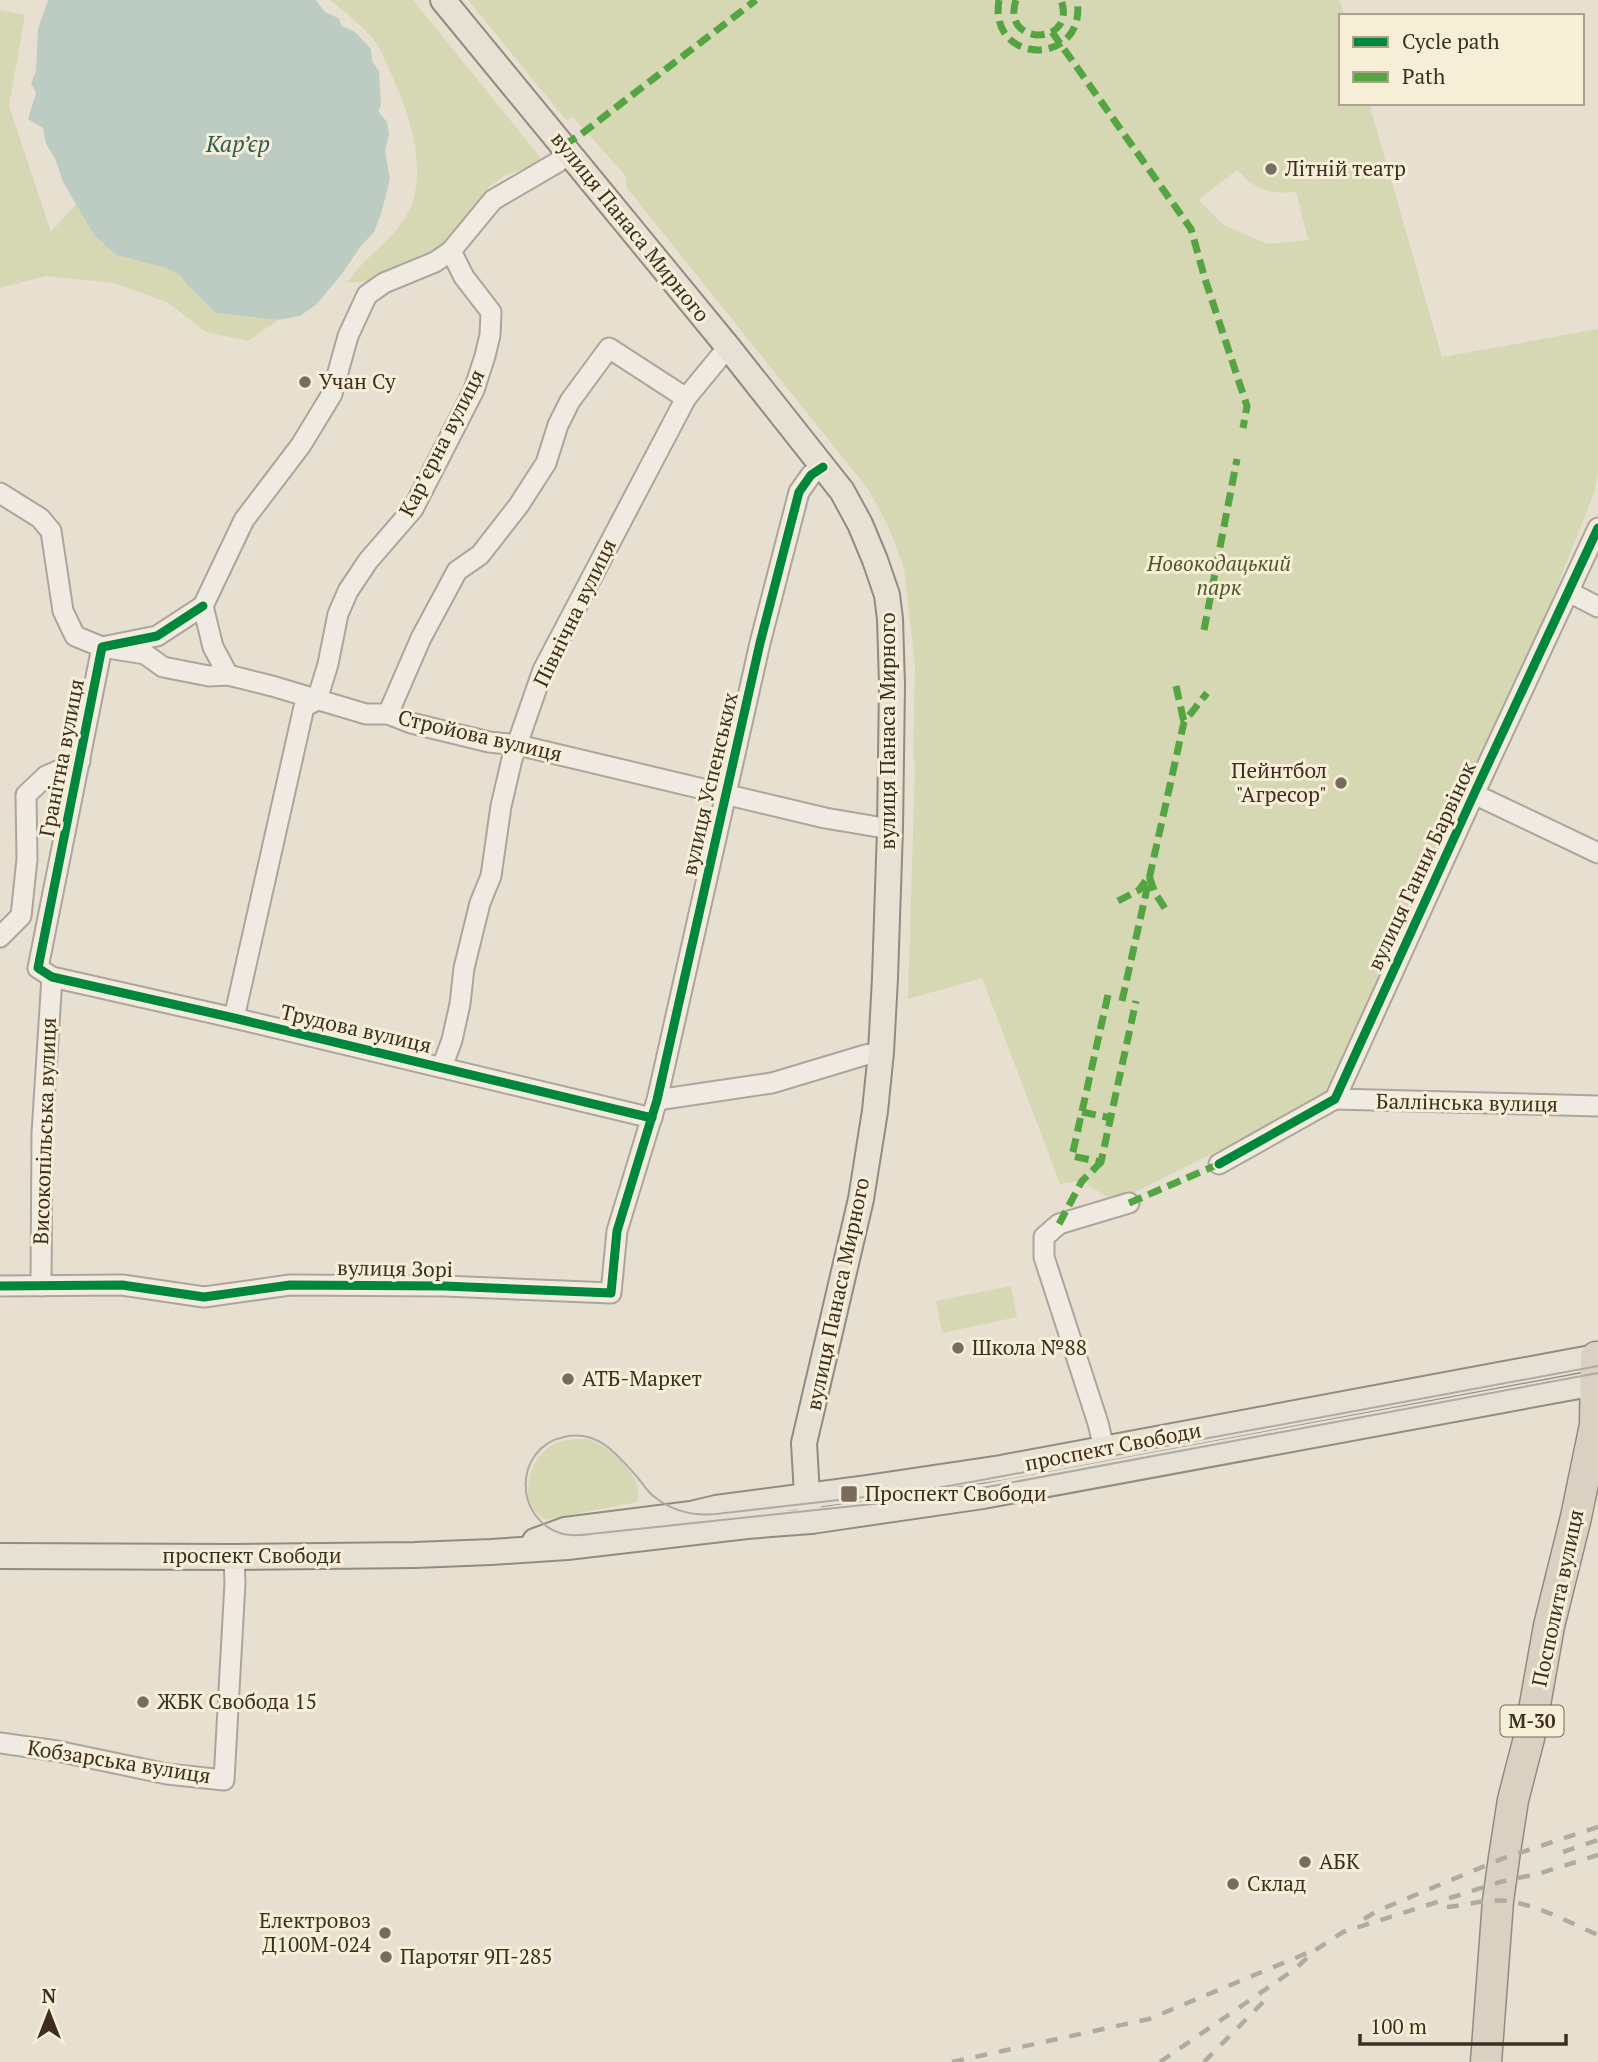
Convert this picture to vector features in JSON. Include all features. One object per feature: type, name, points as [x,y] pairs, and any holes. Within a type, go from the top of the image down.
[{"type":"highway","name":"Посполита вулиця","points":[[1486,2062],[1498,1901],[1513,1800],[1529,1738],[1549,1626],[1595,1425],[1597,1370]]},
{"type":"main road","name":"вулиця Панаса Мирного","points":[[443,0],[570,152],[842,491],[860,524],[887,595],[892,685],[886,978],[881,1052],[861,1199],[804,1443],[811,1521]]},
{"type":"main road","name":"проспект Свободи","points":[[504,1551],[565,1530],[1001,1468],[1104,1448],[1597,1370]]},
{"type":"main road","name":"проспект Свободи","points":[[0,1556],[415,1555],[567,1547],[811,1521],[983,1496],[1597,1370]]},
{"type":"street","points":[[102,647],[157,636],[202,606],[244,520],[301,445],[332,394],[348,336],[367,295],[384,283],[435,262],[451,251],[493,200],[558,162],[570,152]]},
{"type":"street","name":"Карʼєрна вулиця","points":[[234,1018],[304,707],[317,700],[328,664],[338,614],[348,591],[368,561],[413,509],[474,390],[485,356],[490,335],[491,312],[464,277],[451,251]]},
{"type":"street","name":"Північна вулиця","points":[[442,1067],[452,1040],[464,968],[480,903],[492,876],[501,806],[512,759],[543,670],[685,398],[728,347]]},
{"type":"street","points":[[388,714],[421,638],[457,571],[480,555],[519,505],[546,463],[558,425],[570,401],[609,348],[685,398]]},
{"type":"street","name":"вулиця Успенських","points":[[654,1109],[760,643],[799,492],[811,475],[823,467]]},
{"type":"street","name":"Стройова вулиця","points":[[0,493],[40,518],[51,531],[62,611],[75,636],[102,647],[145,654],[163,667],[209,676],[228,675],[366,714],[388,714],[411,723],[489,742],[518,746],[825,818],[890,829]]},
{"type":"street","name":"вулиця Ганни Барвінок","points":[[1335,1099],[1598,528]]},
{"type":"street","points":[[1569,592],[1598,607]]},
{"type":"street","points":[[202,606],[213,647],[228,675]]},
{"type":"street","name":"Гранітна вулиця","points":[[41,950],[102,647]]},
{"type":"street","points":[[52,977],[38,968],[41,950],[21,916],[27,859],[26,795],[46,776],[80,761]]},
{"type":"street","points":[[1474,794],[1598,853]]},
{"type":"street","points":[[0,937],[21,916]]},
{"type":"street","name":"Трудова вулиця","points":[[52,977],[442,1067],[654,1109],[772,1083],[881,1052]]},
{"type":"street","name":"Високопільська вулиця","points":[[41,1286],[41,1133],[52,977]]},
{"type":"street","points":[[1219,1164],[1335,1099]]},
{"type":"street","name":"Баллінська вулиця","points":[[1335,1099],[1598,1106]]},
{"type":"street","name":"вулиця Зорі","points":[[0,1286],[122,1285],[204,1297],[290,1285],[444,1286],[611,1293],[617,1231],[654,1109]]},
{"type":"street","points":[[1104,1448],[1044,1256],[1044,1237],[1059,1224],[1129,1203]]},
{"type":"street","name":"Кобзарська вулиця","points":[[0,1743],[57,1751],[167,1774],[224,1780],[235,1583],[234,1557]]},
{"type":"green space","points":[[330,0],[413,0],[539,156],[540,163],[506,175],[490,186],[454,243],[406,273],[369,281],[347,283],[391,236],[408,213],[416,189],[417,158],[406,112],[381,50],[364,29]]},
{"type":"green space","name":"Новокодацький парк","points":[[468,0],[1340,0],[1344,14],[1339,14],[1339,105],[1370,105],[1442,357],[1598,329],[1598,471],[1594,493],[1550,604],[1332,1094],[1115,1202],[1082,1181],[1060,1184],[982,978],[908,999],[915,666],[904,568],[889,528],[868,489],[627,188],[625,175],[573,117],[566,120]],"holes":[[[1237,170],[1257,187],[1270,191],[1296,192],[1308,240],[1268,244],[1224,225],[1198,200]]]},
{"type":"green space","points":[[0,10],[25,15],[9,106],[51,232],[76,204],[94,235],[116,255],[167,268],[182,276],[188,286],[216,313],[278,320],[248,341],[206,332],[167,302],[114,283],[46,276],[0,288]]},
{"type":"green space","points":[[1011,1286],[1017,1317],[942,1333],[936,1301]]},
{"type":"green space","points":[[588,1439],[609,1449],[626,1466],[638,1488],[637,1502],[545,1520],[536,1512],[528,1492],[532,1469],[545,1451],[554,1444],[566,1440]]},
{"type":"water","name":"Кар’єр","points":[[48,0],[316,0],[325,12],[338,18],[342,26],[355,32],[371,49],[372,61],[379,71],[381,105],[378,111],[387,122],[389,134],[385,151],[390,179],[374,232],[317,304],[300,316],[278,320],[216,313],[181,276],[167,268],[116,255],[94,235],[63,182],[55,158],[46,144],[43,128],[28,119],[36,93],[31,83],[36,71],[38,29]]},
{"type":"tram line","points":[[1598,1366],[926,1490],[716,1514],[684,1512],[663,1503],[651,1494],[615,1453],[597,1440],[587,1437],[564,1437],[547,1444],[535,1455],[528,1469],[526,1484],[528,1500],[535,1514],[547,1526],[563,1534],[586,1535],[955,1493],[1598,1373]]},
{"type":"railway","points":[[1364,1919],[1377,1911],[1504,1858],[1598,1827]]},
{"type":"railway","points":[[1563,1852],[1598,1840]]},
{"type":"railway","points":[[1160,2062],[1295,1969],[1317,1949],[1343,1932],[1500,1882],[1541,1873],[1598,1855]]},
{"type":"railway","points":[[1447,1907],[1489,1901],[1514,1902],[1546,1912],[1598,1935]]},
{"type":"railway","points":[[952,2062],[1149,2019],[1307,1953]]},
{"type":"railway","points":[[1204,2062],[1271,1994]]},
{"type":"marked path","points":[[564,145],[756,0]]},
{"type":"marked path","points":[[999,0],[1000,22],[1008,38],[1022,47],[1038,50],[1054,47],[1068,37],[1076,22],[1077,0]]},
{"type":"marked path","points":[[1016,0],[1014,15],[1019,26],[1028,33],[1039,35],[1050,33],[1059,26],[1063,15],[1061,0]]},
{"type":"marked path","points":[[1052,32],[1191,229],[1247,406],[1243,428]]},
{"type":"marked path","points":[[1204,630],[1237,459]]},
{"type":"marked path","points":[[1176,686],[1184,722]]},
{"type":"marked path","points":[[1122,1001],[1184,722],[1207,693]]},
{"type":"marked path","points":[[1118,901],[1139,890],[1149,876],[1155,893],[1168,913]]},
{"type":"marked path","points":[[1108,995],[1072,1156],[1101,1162],[1136,1001]]},
{"type":"marked path","points":[[1082,1112],[1111,1118]]},
{"type":"marked path","points":[[1059,1224],[1082,1181],[1101,1162]]},
{"type":"marked path","points":[[1129,1203],[1219,1164]]},
{"type":"cycle path","points":[[0,1286],[122,1285],[204,1297],[290,1285],[444,1286],[611,1293],[617,1231],[657,1100],[760,643],[799,492],[811,475],[823,467]]},
{"type":"cycle path","points":[[1219,1164],[1335,1099],[1598,528]]},
{"type":"cycle path","points":[[203,606],[157,636],[102,647],[38,968],[52,977],[652,1118]]},
{"type":"place","name":"Лiтнiй театр","points":[[1271,169]]},
{"type":"place","name":"Учан Су","points":[[305,382]]},
{"type":"place","name":"Пейнтбол \"Агресор\"","points":[[1341,783]]},
{"type":"place","name":"Школа №88","points":[[958,1348]]},
{"type":"place","name":"АТБ-Маркет","points":[[568,1379]]},
{"type":"place","name":"Проспект Свободи","points":[[849,1494]]},
{"type":"place","name":"ЖБК Свобода 15","points":[[143,1702]]},
{"type":"place","name":"АБК","points":[[1305,1862]]},
{"type":"place","name":"Склад","points":[[1233,1884]]},
{"type":"place","name":"Електровоз Д100М-024","points":[[385,1933]]},
{"type":"place","name":"Паротяг 9П-285","points":[[386,1957]]}]
